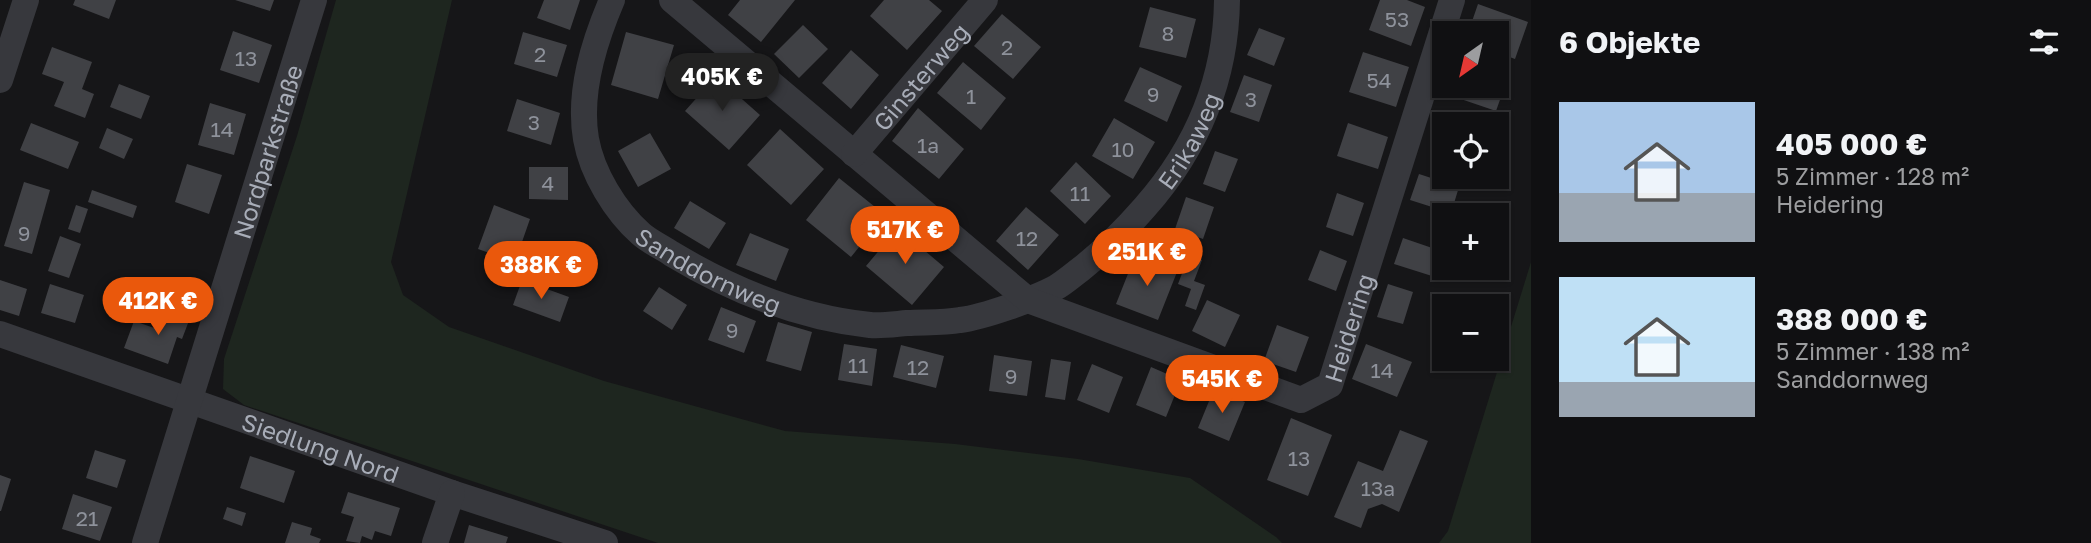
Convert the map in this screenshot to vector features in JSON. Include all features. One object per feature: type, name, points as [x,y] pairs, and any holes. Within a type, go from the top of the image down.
[{"type":"street","points":[[0,80],[26,0]]},
{"type":"street","name":"Nordparkstraße","points":[[145,543],[314,0]]},
{"type":"street","name":"Sanddornweg","points":[[612,0],[597,35],[589,66],[586,139],[597,172],[613,200],[642,235],[704,271],[758,296],[814,316],[873,325],[962,320],[1028,300]]},
{"type":"street","name":"Heidering","points":[[672,0],[1028,300],[1301,400],[1330,385],[1452,0]]},
{"type":"street","name":"Ginsterweg","points":[[854,154],[985,0]]},
{"type":"street","name":"Erikaweg","points":[[1028,300],[1058,287],[1112,244],[1162,188],[1196,135],[1217,78],[1227,22],[1227,0]]},
{"type":"street","name":"Siedlung Nord","points":[[0,334],[452,493],[605,543]]},
{"type":"street","points":[[435,543],[452,493]]},
{"type":"shaded area","points":[[336,0],[452,0],[391,262],[403,295],[449,327],[604,381],[785,431],[955,444],[1078,459],[1190,478],[1282,543],[658,543],[244,405],[223,389],[224,359],[297,136]]},
{"type":"shaded area","points":[[1531,262],[1531,543],[1439,543],[1448,531],[1497,371],[1509,371],[1509,333]]},
{"type":"building","points":[[75,0],[116,0],[109,19],[73,5]]},
{"type":"building","points":[[235,0],[274,0],[270,11]]},
{"type":"building","points":[[544,0],[580,0],[570,30],[537,18]]},
{"type":"building","points":[[740,0],[795,0],[761,42],[728,15]]},
{"type":"building","points":[[884,0],[929,0],[942,11],[907,50],[870,16]]},
{"type":"building","points":[[1380,0],[1407,0],[1425,7],[1411,46],[1369,30]]},
{"type":"building","points":[[1478,4],[1528,22],[1515,59],[1509,57],[1509,21],[1472,21]]},
{"type":"building","points":[[1150,7],[1196,19],[1186,58],[1139,47]]},
{"type":"building","points":[[1002,14],[1041,47],[1013,79],[974,46]]},
{"type":"building","points":[[803,25],[828,49],[799,78],[774,54]]},
{"type":"building","points":[[1259,28],[1285,38],[1274,66],[1247,55]]},
{"type":"building","points":[[233,31],[272,45],[259,83],[220,70]]},
{"type":"building","points":[[523,32],[567,45],[557,77],[514,64]]},
{"type":"building","points":[[626,32],[674,45],[658,99],[611,85]]},
{"type":"building","points":[[52,47],[92,62],[82,89],[94,94],[85,118],[54,106],[64,82],[42,74]]},
{"type":"building","points":[[851,50],[879,75],[851,109],[822,83]]},
{"type":"building","points":[[1363,52],[1409,67],[1396,107],[1349,92]]},
{"type":"building","points":[[963,62],[1006,98],[981,130],[937,93]]},
{"type":"building","points":[[1140,67],[1182,86],[1167,122],[1124,101]]},
{"type":"building","points":[[1244,75],[1272,85],[1259,122],[1230,112]]},
{"type":"building","points":[[716,76],[760,115],[729,150],[685,111]]},
{"type":"building","points":[[119,84],[150,96],[141,119],[110,107]]},
{"type":"building","points":[[1458,98],[1501,98],[1496,111]]},
{"type":"building","points":[[517,99],[560,113],[551,145],[507,131]]},
{"type":"building","points":[[210,103],[246,114],[234,155],[198,145]]},
{"type":"building","points":[[918,108],[964,149],[939,179],[892,141]]},
{"type":"building","points":[[1114,118],[1155,142],[1133,179],[1092,156]]},
{"type":"building","points":[[31,123],[79,142],[68,169],[20,150]]},
{"type":"building","points":[[1348,123],[1388,137],[1378,169],[1337,156]]},
{"type":"building","points":[[107,128],[133,139],[124,159],[99,148]]},
{"type":"building","points":[[780,129],[824,169],[791,205],[747,165]]},
{"type":"building","points":[[650,133],[671,169],[638,187],[618,151]]},
{"type":"building","points":[[1215,151],[1238,159],[1225,192],[1203,184]]},
{"type":"building","points":[[1076,162],[1111,196],[1085,224],[1050,191]]},
{"type":"building","points":[[187,164],[222,175],[209,214],[175,202]]},
{"type":"building","points":[[529,167],[568,167],[568,200],[529,199]]},
{"type":"building","points":[[1419,174],[1432,178],[1432,189],[1458,189],[1454,203],[1432,203],[1432,207],[1410,200]]},
{"type":"building","points":[[839,178],[885,215],[851,257],[806,220]]},
{"type":"building","points":[[24,182],[50,190],[32,254],[4,246]]},
{"type":"building","points":[[92,190],[137,206],[133,218],[88,202]]},
{"type":"building","points":[[1337,193],[1364,203],[1353,236],[1326,227]]},
{"type":"building","points":[[1186,197],[1214,207],[1203,239],[1175,229]]},
{"type":"building","points":[[690,201],[726,223],[709,249],[674,228]]},
{"type":"building","points":[[76,205],[88,209],[80,233],[68,229]]},
{"type":"building","points":[[494,205],[530,219],[515,262],[478,249]]},
{"type":"building","points":[[1026,207],[1059,235],[1028,270],[996,241]]},
{"type":"building","points":[[898,228],[944,267],[912,305],[866,266]]},
{"type":"building","points":[[750,233],[789,249],[776,281],[736,265]]},
{"type":"building","points":[[60,236],[81,244],[69,278],[48,271]]},
{"type":"building","points":[[1403,238],[1432,248],[1432,276],[1394,264]]},
{"type":"building","points":[[1320,250],[1347,261],[1336,291],[1308,280]]},
{"type":"building","points":[[1189,255],[1202,260],[1194,281],[1205,285],[1196,310],[1185,306],[1191,289],[1178,284]]},
{"type":"building","points":[[1135,256],[1177,272],[1158,320],[1116,304]]},
{"type":"building","points":[[0,280],[27,289],[19,316],[0,310]]},
{"type":"building","points":[[522,280],[569,297],[560,322],[513,305]]},
{"type":"building","points":[[50,284],[84,295],[75,323],[41,313]]},
{"type":"building","points":[[1388,284],[1413,292],[1403,324],[1377,317]]},
{"type":"building","points":[[659,287],[687,305],[672,330],[643,311]]},
{"type":"building","points":[[1207,300],[1240,315],[1225,347],[1192,331]]},
{"type":"building","points":[[721,307],[756,321],[744,353],[708,340]]},
{"type":"building","points":[[168,310],[190,318],[182,339],[177,337],[168,364],[124,348],[134,321],[160,330]]},
{"type":"building","points":[[778,322],[812,332],[801,371],[766,361]]},
{"type":"building","points":[[1277,325],[1309,337],[1296,372],[1264,361]]},
{"type":"building","points":[[844,344],[877,349],[872,386],[838,380]]},
{"type":"building","points":[[1366,344],[1412,362],[1397,397],[1352,379]]},
{"type":"building","points":[[901,345],[944,356],[936,388],[893,377]]},
{"type":"building","points":[[994,355],[1032,361],[1027,396],[989,391]]},
{"type":"building","points":[[1051,359],[1071,362],[1065,400],[1045,397]]},
{"type":"building","points":[[1092,364],[1123,377],[1109,413],[1077,400]]},
{"type":"building","points":[[1151,367],[1181,380],[1166,417],[1136,405]]},
{"type":"building","points":[[1214,389],[1245,402],[1229,441],[1198,428]]},
{"type":"building","points":[[1291,418],[1332,435],[1308,496],[1267,480]]},
{"type":"building","points":[[1400,430],[1428,441],[1399,512],[1382,504],[1368,509],[1361,528],[1334,517],[1358,461],[1383,471]]},
{"type":"building","points":[[95,450],[126,460],[117,488],[86,478]]},
{"type":"building","points":[[250,456],[295,471],[284,503],[240,488]]},
{"type":"building","points":[[0,475],[11,479],[1,511],[0,511]]},
{"type":"building","points":[[348,492],[400,508],[391,536],[375,531],[372,540],[362,536],[360,543],[346,541],[354,517],[341,513]]},
{"type":"building","points":[[73,494],[112,507],[100,541],[62,529]]},
{"type":"building","points":[[227,507],[246,513],[242,526],[223,519]]},
{"type":"building","points":[[292,522],[312,528],[310,535],[321,539],[319,543],[285,543]]},
{"type":"building","points":[[469,525],[508,537],[506,543],[464,543]]}]
